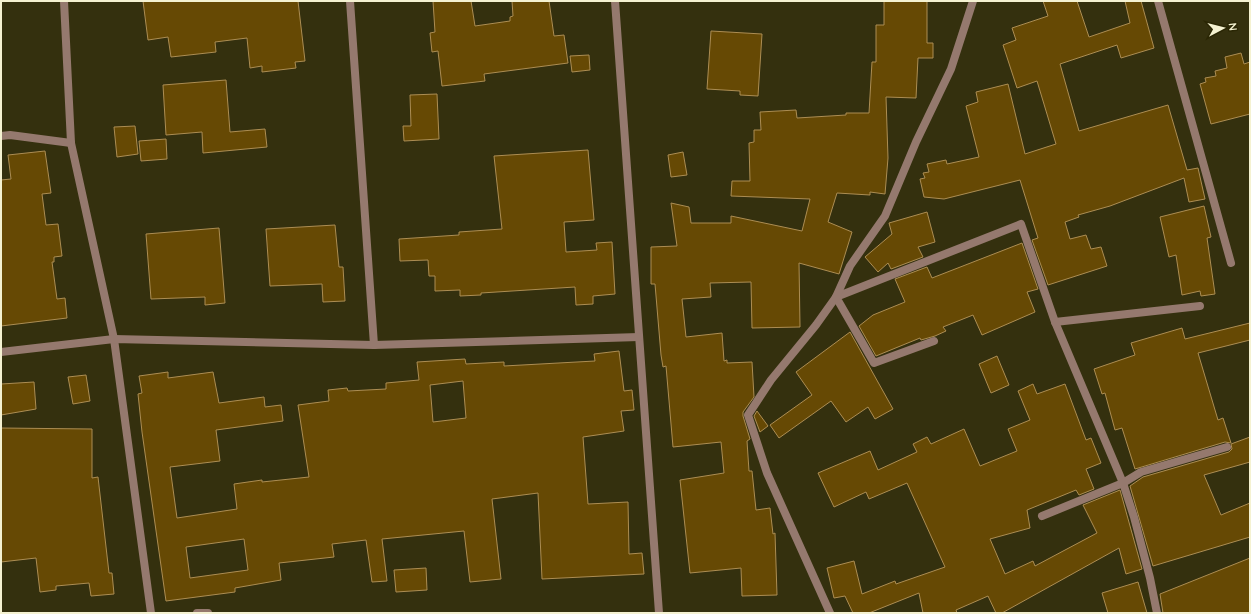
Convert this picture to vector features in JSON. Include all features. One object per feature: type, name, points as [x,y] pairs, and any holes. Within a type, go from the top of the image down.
[{"type":"street","points":[[64,1],[71,144],[114,339],[151,613]]},
{"type":"street","points":[[350,1],[374,345]]},
{"type":"street","points":[[615,1],[659,613]]},
{"type":"street","points":[[830,613],[767,472],[748,415],[772,380],[816,325],[836,297],[850,266],[885,216],[916,142],[951,69],[973,1]]},
{"type":"street","points":[[1158,1],[1231,263]]},
{"type":"street","points":[[1,136],[10,135],[71,144]]},
{"type":"street","points":[[836,297],[1021,224],[1055,322],[1123,483],[1134,517],[1150,578],[1157,613]]},
{"type":"street","points":[[836,297],[874,363],[934,341]]},
{"type":"street","points":[[1055,322],[1200,306]]},
{"type":"street","points":[[1,352],[114,339],[374,345],[639,337]]},
{"type":"street","points":[[1042,516],[1123,483],[1141,472],[1227,448]]},
{"type":"street","points":[[197,613],[208,613]]},
{"type":"building","points":[[143,1],[298,1],[305,61],[295,62],[296,68],[262,72],[262,66],[250,68],[247,38],[215,42],[216,52],[171,57],[168,37],[148,40]]},
{"type":"building","points":[[433,1],[471,1],[475,26],[510,21],[510,17],[513,16],[512,1],[549,1],[554,36],[564,35],[568,63],[484,74],[485,81],[442,86],[438,51],[432,52],[430,33],[435,32]]},
{"type":"building","points":[[884,1],[927,1],[927,43],[933,43],[933,58],[918,58],[916,98],[886,97],[888,158],[885,194],[870,192],[870,195],[837,193],[828,222],[852,232],[839,274],[799,263],[800,327],[752,328],[751,282],[710,283],[711,297],[682,299],[686,337],[722,333],[724,361],[727,360],[727,363],[752,362],[754,397],[743,412],[743,416],[750,439],[747,441],[749,471],[752,471],[756,510],[770,508],[773,534],[775,533],[777,595],[742,596],[741,568],[690,573],[680,480],[724,473],[721,442],[673,447],[666,366],[663,367],[661,355],[655,284],[651,284],[651,247],[677,246],[671,203],[689,207],[691,223],[731,223],[731,216],[802,231],[810,199],[731,196],[732,181],[750,181],[749,143],[754,142],[754,130],[761,130],[760,112],[796,110],[797,118],[846,115],[846,113],[869,113],[872,62],[876,62],[876,25],[884,25]]},
{"type":"building","points":[[1043,1],[1077,1],[1089,37],[1130,23],[1125,1],[1141,1],[1154,48],[1121,58],[1117,45],[1060,64],[1079,131],[1168,105],[1187,170],[1198,168],[1205,199],[1189,202],[1184,178],[1110,206],[1078,215],[1079,217],[1065,222],[1070,239],[1086,235],[1091,249],[1101,247],[1107,266],[1048,285],[1032,240],[1038,238],[1020,180],[944,199],[924,197],[920,179],[925,178],[923,173],[929,172],[927,164],[946,160],[947,164],[979,157],[966,106],[978,102],[976,92],[1008,84],[1025,154],[1056,144],[1037,81],[1017,88],[1003,45],[1016,40],[1012,28],[1048,16]]},
{"type":"building","points":[[711,31],[762,34],[758,96],[740,95],[740,91],[707,89]]},
{"type":"building","points":[[1241,53],[1244,64],[1250,62],[1250,114],[1211,124],[1200,84],[1206,82],[1205,78],[1216,76],[1215,71],[1227,68],[1225,57]]},
{"type":"building","points":[[589,55],[590,70],[572,72],[570,56]]},
{"type":"building","points":[[226,80],[230,132],[265,129],[267,147],[203,153],[202,132],[166,135],[163,85]]},
{"type":"building","points":[[437,94],[439,139],[404,141],[403,126],[411,126],[410,95]]},
{"type":"building","points":[[135,126],[138,154],[117,157],[114,127]]},
{"type":"building","points":[[166,139],[167,159],[141,161],[139,141]]},
{"type":"building","points":[[588,150],[594,220],[564,222],[566,252],[597,250],[596,243],[612,242],[615,294],[593,296],[593,304],[576,305],[575,287],[481,293],[481,295],[460,296],[460,290],[435,291],[435,276],[429,276],[428,260],[400,261],[399,239],[459,235],[459,232],[502,229],[494,156]]},
{"type":"building","points":[[45,151],[51,193],[42,194],[46,225],[58,224],[62,256],[54,257],[54,262],[52,262],[57,299],[65,298],[67,318],[1,326],[1,180],[11,179],[8,155]]},
{"type":"building","points":[[683,152],[687,175],[671,177],[668,155]]},
{"type":"building","points":[[1204,206],[1211,237],[1207,238],[1215,294],[1201,296],[1200,291],[1182,295],[1176,255],[1169,257],[1160,217]]},
{"type":"building","points":[[927,212],[935,242],[918,247],[923,257],[891,269],[888,263],[878,272],[865,257],[892,234],[889,223]]},
{"type":"building","points":[[335,225],[339,267],[343,267],[345,301],[323,302],[322,284],[270,286],[266,229]]},
{"type":"building","points":[[219,228],[225,303],[205,305],[205,297],[151,299],[146,234]]},
{"type":"building","points":[[1022,243],[1038,289],[1027,292],[1035,312],[982,335],[973,315],[943,327],[946,331],[935,336],[921,340],[920,338],[876,356],[859,326],[873,315],[905,302],[895,279],[927,267],[932,278]]},
{"type":"building","points":[[1250,323],[1250,340],[1198,353],[1218,420],[1223,418],[1231,443],[1225,442],[1135,469],[1122,428],[1115,430],[1105,393],[1102,394],[1094,369],[1135,355],[1131,343],[1182,328],[1185,339]]},
{"type":"building","points":[[850,332],[893,409],[875,419],[868,407],[846,422],[831,401],[779,438],[770,425],[812,395],[796,372]]},
{"type":"building","points":[[619,351],[624,391],[632,390],[634,410],[621,411],[624,431],[583,437],[588,504],[628,502],[629,554],[642,553],[644,574],[542,579],[538,493],[492,499],[501,579],[470,582],[464,531],[382,539],[387,581],[372,582],[366,540],[332,544],[334,557],[279,563],[281,580],[235,588],[235,592],[166,601],[142,432],[138,394],[142,393],[139,376],[168,372],[168,378],[213,372],[219,403],[264,397],[265,407],[281,405],[283,421],[216,430],[220,461],[170,467],[177,518],[237,509],[234,484],[262,480],[262,482],[309,477],[298,405],[329,401],[328,390],[347,388],[348,391],[386,389],[386,383],[419,380],[417,362],[465,359],[466,364],[504,362],[504,366],[595,361],[594,354]],"holes":[[[463,381],[466,418],[433,422],[430,385]],[[244,539],[248,570],[190,578],[186,547]]]},
{"type":"building","points":[[997,356],[1009,385],[991,393],[979,364]]},
{"type":"building","points":[[86,375],[90,401],[73,404],[68,377]]},
{"type":"building","points":[[34,382],[36,409],[1,415],[1,384]]},
{"type":"building","points":[[1033,384],[1037,394],[1065,384],[1086,440],[1091,438],[1101,463],[1086,469],[1094,489],[1079,495],[1076,490],[1027,510],[1030,528],[990,539],[1005,574],[1033,561],[1035,566],[1097,533],[1083,505],[1120,490],[1142,569],[1126,574],[1119,548],[1002,613],[996,613],[988,596],[956,610],[957,613],[923,613],[919,593],[869,613],[853,613],[845,596],[834,598],[827,568],[854,561],[862,594],[895,581],[896,584],[945,567],[907,483],[869,499],[866,492],[834,507],[818,473],[870,451],[878,470],[917,452],[913,444],[927,437],[931,444],[964,429],[980,466],[1017,451],[1008,429],[1030,420],[1018,391]]},
{"type":"building","points":[[757,411],[768,426],[760,432],[754,416]]},
{"type":"building","points":[[1,428],[92,429],[92,478],[98,477],[109,573],[112,573],[114,594],[91,596],[89,583],[56,586],[56,590],[40,592],[36,558],[1,562]]},
{"type":"building","points":[[1250,437],[1250,462],[1204,475],[1221,515],[1250,503],[1250,537],[1153,566],[1130,486],[1143,477],[1229,452],[1232,449],[1231,444]]},
{"type":"building","points":[[1250,558],[1250,613],[1163,613],[1160,594]]},
{"type":"building","points":[[426,568],[427,590],[396,592],[394,570]]},
{"type":"building","points":[[1138,582],[1147,613],[1108,613],[1102,593]]}]
